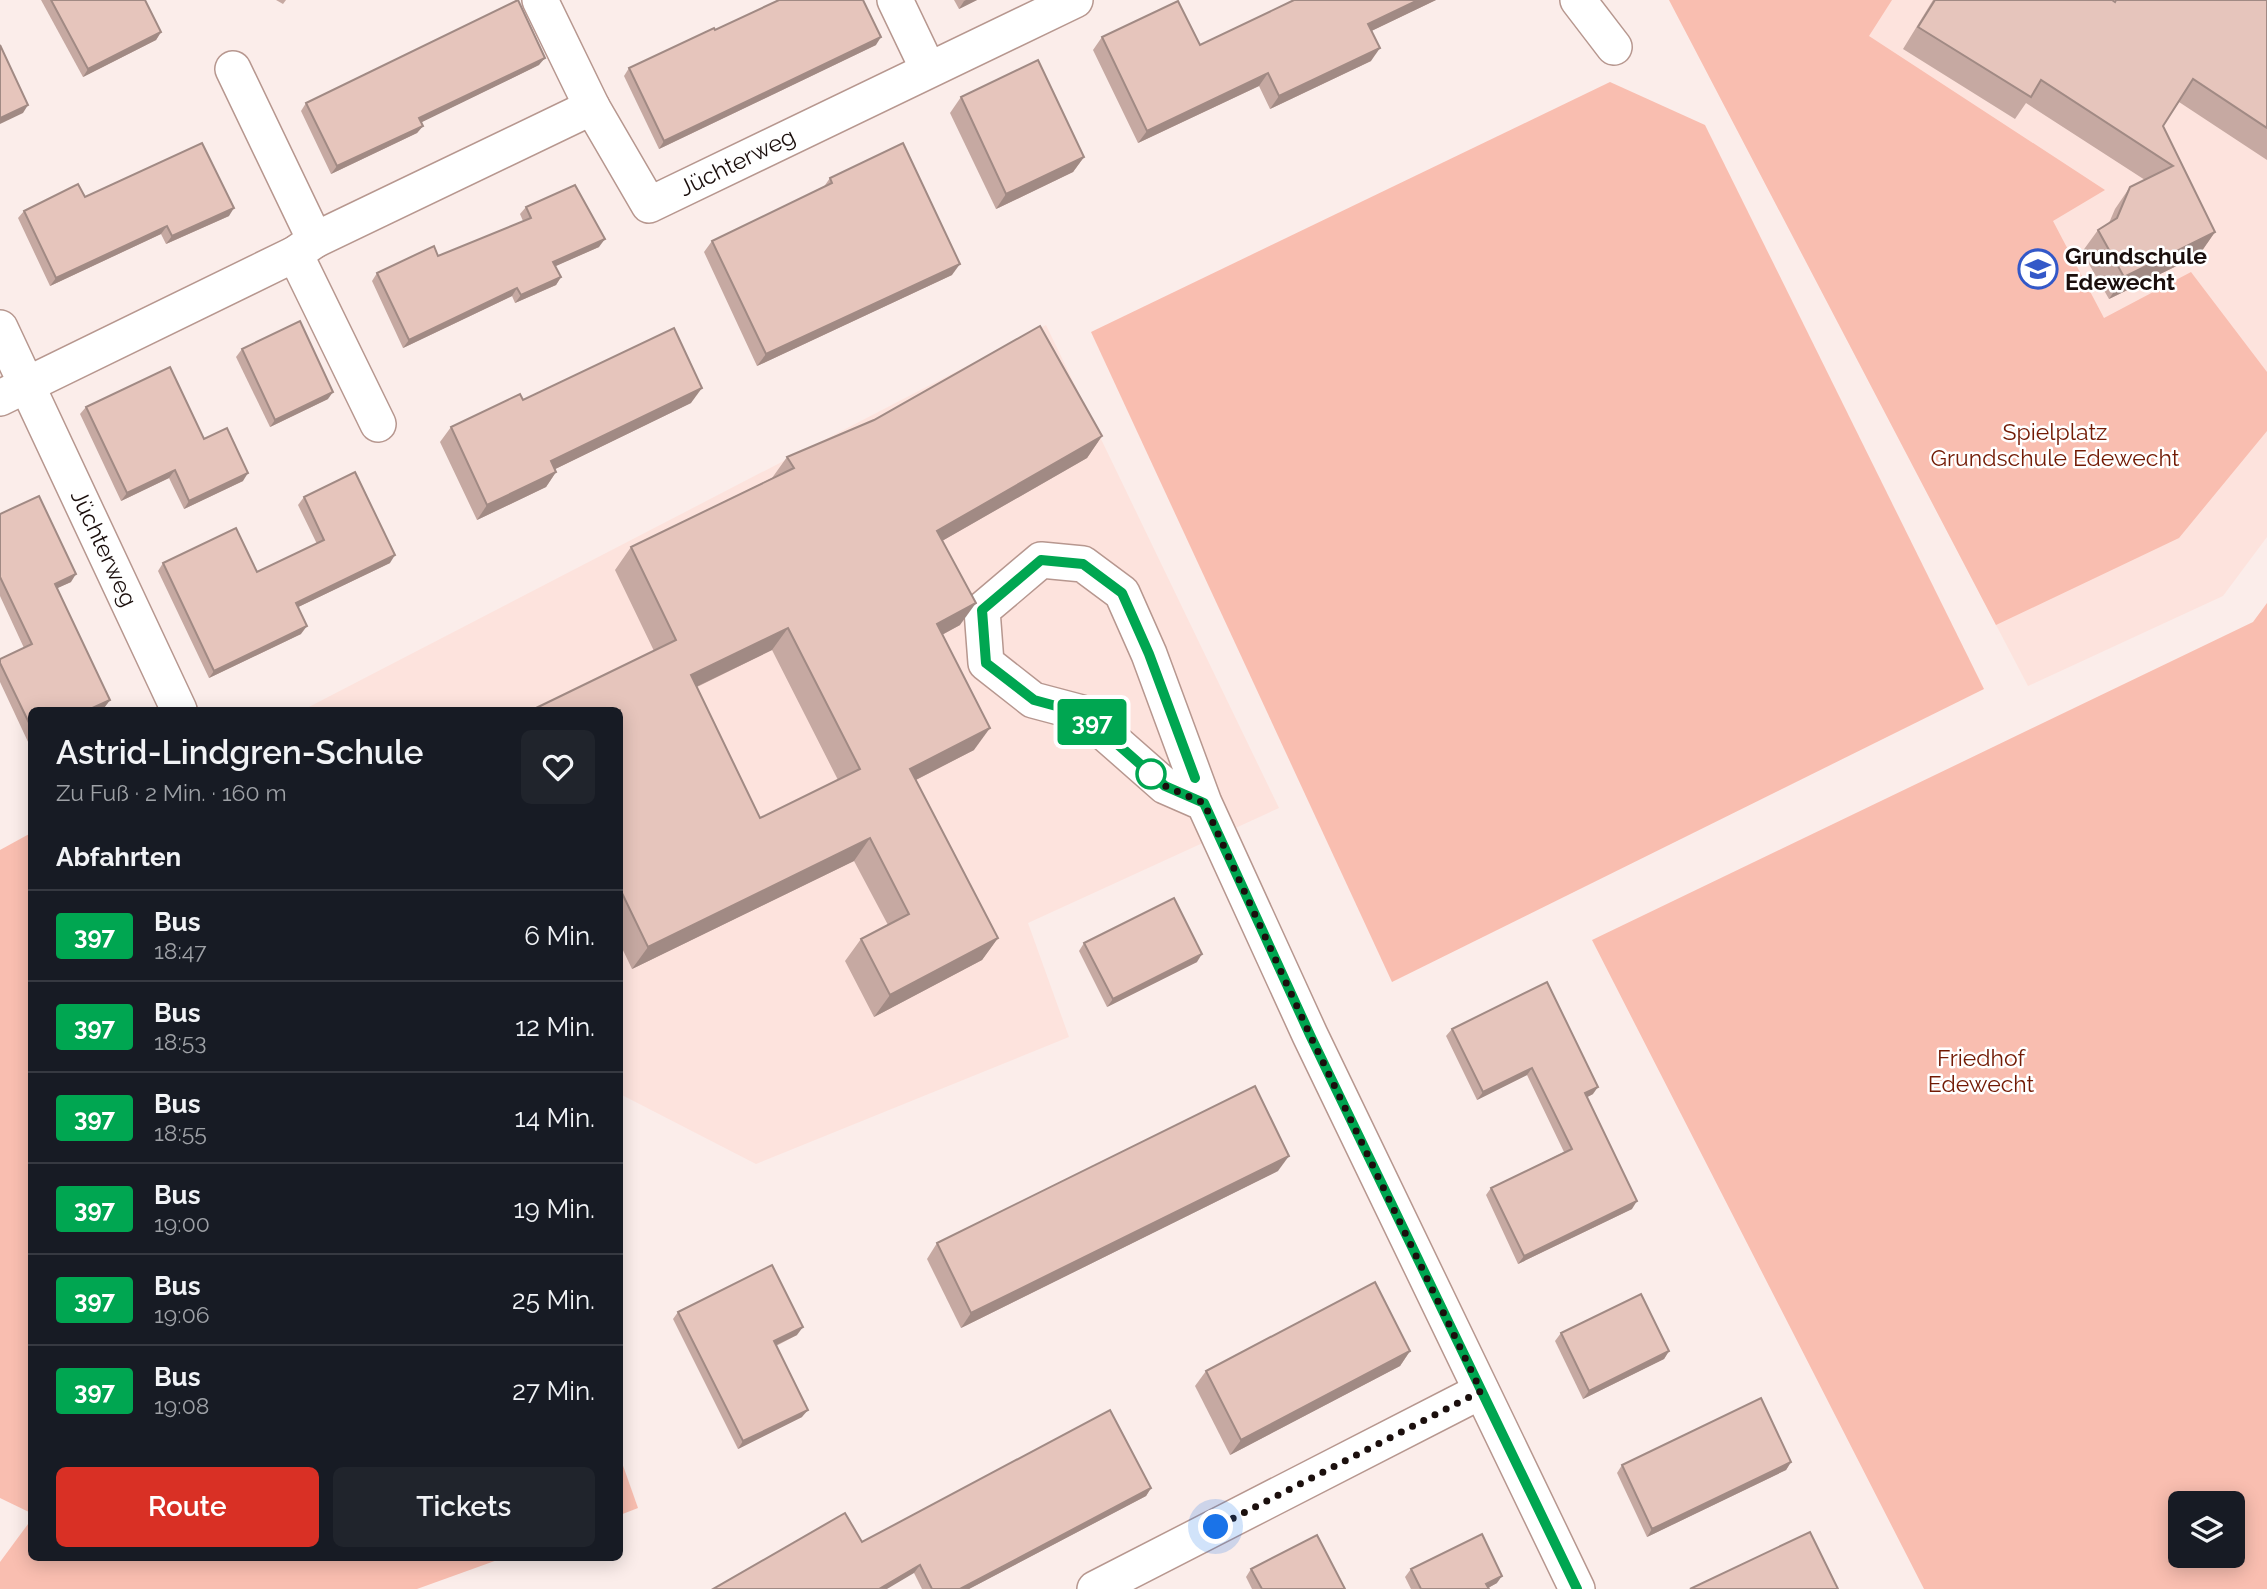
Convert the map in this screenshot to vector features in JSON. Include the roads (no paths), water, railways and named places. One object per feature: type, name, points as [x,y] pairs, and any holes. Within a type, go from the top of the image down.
[{"type":"street","name":"Jüchterweg","points":[[540,0],[592,107],[649,205],[1075,0]]},
{"type":"street","points":[[895,0],[928,69]]},
{"type":"street","points":[[1578,0],[1614,47]]},
{"type":"street","points":[[233,69],[378,424]]},
{"type":"street","points":[[14,391],[592,107]]},
{"type":"street","name":"Jüchterweg","points":[[0,328],[14,391],[177,707]]},
{"type":"street","points":[[1204,803],[1165,786],[1082,713],[1034,700],[986,663],[982,610],[1041,560],[1083,564],[1122,593],[1149,654],[1204,803],[1310,1035],[1577,1589]]},
{"type":"street","points":[[1095,1589],[1481,1391]]},
{"type":"place","name":"Grundschule Edewecht","points":[[2038,269]]},
{"type":"park label","name":"Spielplatz Grundschule Edewecht","points":[[2055,445]]},
{"type":"park label","name":"Friedhof Edewecht","points":[[1981,1071]]}]
